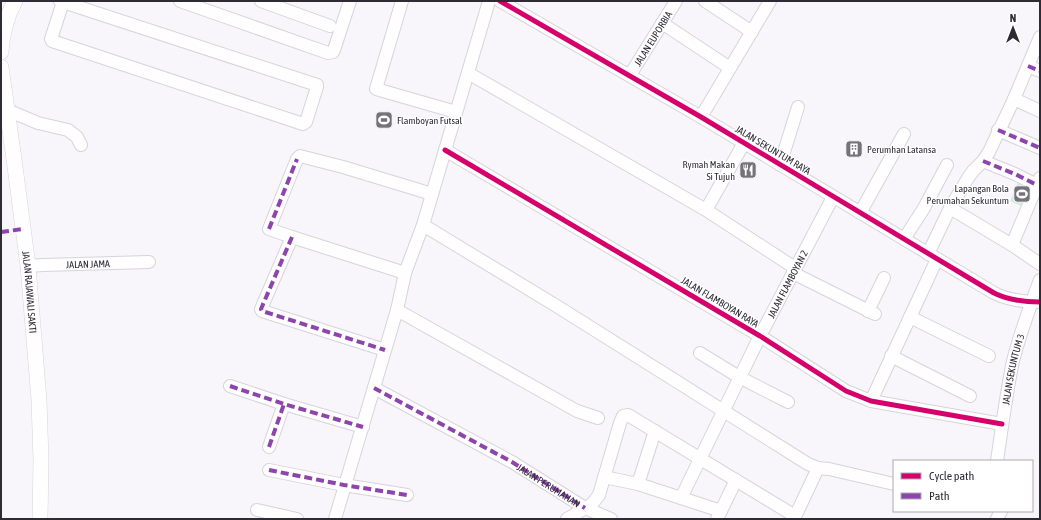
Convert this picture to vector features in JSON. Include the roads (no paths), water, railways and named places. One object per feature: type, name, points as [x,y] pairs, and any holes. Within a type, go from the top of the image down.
[{"type":"main road","points":[[1,52],[8,16],[15,1]]},
{"type":"main road","name":"JALAN RAJAWALI SAKTI","points":[[1,67],[4,108],[14,159],[28,266],[39,400],[41,460],[40,519]]},
{"type":"street","points":[[180,1],[330,53],[334,50],[350,1]]},
{"type":"street","points":[[261,1],[330,26]]},
{"type":"street","points":[[402,1],[376,89],[456,112]]},
{"type":"street","points":[[337,519],[344,485],[397,310],[405,273],[423,225],[489,1]]},
{"type":"street","name":"JALAN SEKUNTUM RAYA","points":[[500,1],[630,75],[994,293],[1008,298],[1036,302]]},
{"type":"street","name":"JALAN EUPORBIA","points":[[630,75],[676,1]]},
{"type":"street","points":[[705,1],[721,5],[752,32]]},
{"type":"street","points":[[701,117],[770,1]]},
{"type":"street","points":[[61,2],[317,85],[306,122],[303,124],[52,42],[51,39],[61,2]]},
{"type":"street","points":[[662,23],[730,68]]},
{"type":"street","points":[[871,401],[910,317],[950,208],[973,171],[983,162],[1014,99],[1040,38]]},
{"type":"street","points":[[1028,66],[1040,71]]},
{"type":"street","points":[[468,73],[706,210],[794,271],[872,312],[884,278]]},
{"type":"street","points":[[1014,99],[1040,111]]},
{"type":"street","points":[[780,165],[798,107]]},
{"type":"street","points":[[4,108],[38,123],[68,130],[77,137],[81,145]]},
{"type":"street","points":[[998,130],[1040,148]]},
{"type":"street","points":[[860,213],[904,134]]},
{"type":"street","points":[[706,210],[744,143]]},
{"type":"street","name":"JALAN FLAMBOYAN RAYA","points":[[445,150],[760,336],[846,391],[871,401],[1002,424]]},
{"type":"street","points":[[405,273],[292,237],[270,228],[297,159],[300,156],[343,167],[432,194]]},
{"type":"street","points":[[983,162],[1039,182],[1012,245]]},
{"type":"street","points":[[904,239],[924,208],[948,165]]},
{"type":"street","name":"JALAN FLAMBOYAN 2","points":[[681,498],[739,377],[833,197]]},
{"type":"street","points":[[950,208],[1012,245],[1040,264]]},
{"type":"street","points":[[423,225],[808,464],[818,468],[829,469],[893,484]]},
{"type":"street","points":[[292,237],[261,309],[262,311],[385,350]]},
{"type":"street","name":"JALAN JAMA","points":[[28,266],[149,262]]},
{"type":"street","name":"JALAN SEKUNTUM 3","points":[[997,460],[1014,359],[1036,302],[1040,280]]},
{"type":"street","points":[[397,310],[578,412],[598,418]]},
{"type":"street","points":[[910,317],[989,356]]},
{"type":"street","points":[[700,353],[739,377],[788,402]]},
{"type":"street","points":[[891,356],[970,396]]},
{"type":"street","points":[[230,386],[362,427]]},
{"type":"street","name":"JALAN PERUMAHAN","points":[[374,388],[512,462],[585,508],[611,519]]},
{"type":"street","points":[[270,447],[284,404]]},
{"type":"street","points":[[567,519],[592,504],[599,495],[623,416],[628,415],[795,517],[818,468]]},
{"type":"street","points":[[638,484],[655,431]]},
{"type":"street","points":[[270,470],[344,485],[407,495]]},
{"type":"street","points":[[604,477],[638,484],[681,498],[719,515],[736,480]]},
{"type":"street","points":[[257,510],[297,519]]},
{"type":"place","name":"Flamboyan Futsal","points":[[384,120]]},
{"type":"place","name":"Perumhan Latansa","points":[[854,149]]},
{"type":"place","name":"Rymah Makan Si Tujuh","points":[[748,170]]},
{"type":"place","name":"Lapangan Bola Perumahan Sekuntum","points":[[1022,194]]}]
